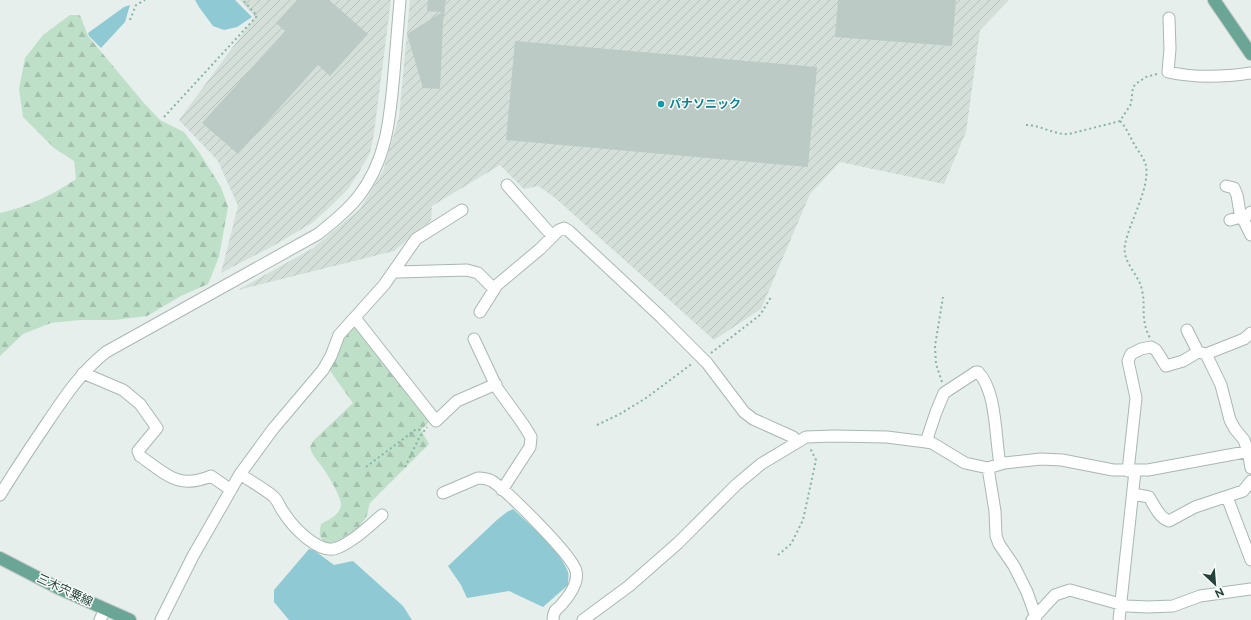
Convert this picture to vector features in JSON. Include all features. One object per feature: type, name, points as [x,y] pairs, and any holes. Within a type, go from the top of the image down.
[{"type":"main road","points":[[1214,0],[1251,54]]},
{"type":"main road","name":"三木宍粟線","points":[[0,558],[58,588],[130,620]]},
{"type":"street","points":[[0,495],[50,419],[83,373],[106,352],[318,234],[336,219],[358,197],[374,172],[384,145],[390,114],[400,0]]},
{"type":"street","points":[[1169,18],[1170,49],[1168,72],[1180,75],[1234,76],[1251,74]]},
{"type":"street","points":[[507,185],[553,236]]},
{"type":"street","points":[[1226,186],[1234,188],[1246,214],[1251,236]]},
{"type":"street","points":[[161,620],[193,556],[240,474],[273,429],[332,356],[339,335],[384,285],[416,239],[462,210]]},
{"type":"street","points":[[1230,220],[1246,214]]},
{"type":"street","points":[[480,312],[494,289],[540,249],[559,230],[564,228],[661,317],[703,359],[744,412],[752,420],[802,440]]},
{"type":"street","points":[[395,269],[398,272],[468,270],[478,273],[494,289]]},
{"type":"street","points":[[355,318],[436,421],[457,401],[496,384]]},
{"type":"street","points":[[1187,330],[1221,385],[1230,420],[1250,451],[1251,468]]},
{"type":"street","points":[[1119,620],[1133,494],[1132,471],[1136,398],[1128,361],[1131,354],[1141,349],[1151,347],[1156,350],[1166,366],[1244,340],[1251,333]]},
{"type":"street","points":[[474,339],[496,384],[523,424],[531,437],[532,442],[526,455],[502,490]]},
{"type":"street","points":[[926,442],[944,393],[978,372],[981,375],[990,395],[1000,464]]},
{"type":"street","points":[[83,373],[123,390],[140,404],[157,428],[138,451],[140,456],[174,480],[181,482],[201,481],[211,476],[231,490]]},
{"type":"street","points":[[583,620],[630,586],[673,548],[736,485],[760,464],[802,440],[833,436],[887,437],[926,442],[932,443],[965,463],[988,468],[1021,460],[1041,459],[1062,460],[1113,470],[1148,470],[1250,451]]},
{"type":"street","points":[[988,468],[995,511],[996,536],[999,544],[1014,566],[1026,592],[1034,618]]},
{"type":"street","points":[[240,474],[274,497],[288,519],[313,542],[322,548],[337,548],[351,540],[382,515]]},
{"type":"street","points":[[444,493],[473,480],[483,478],[492,481],[562,549],[576,571],[574,587],[555,611],[553,620]]},
{"type":"street","points":[[1133,494],[1149,497],[1164,520],[1169,521],[1195,507],[1243,491],[1251,481]]},
{"type":"street","points":[[1227,497],[1251,560]]},
{"type":"street","points":[[1034,618],[1055,595],[1070,590],[1127,606],[1173,606],[1200,596],[1251,589]]},
{"type":"street","points":[[100,620],[105,609]]},
{"type":"path","points":[[130,20],[136,5],[145,0]]},
{"type":"path","points":[[164,117],[257,16],[243,0]]},
{"type":"path","points":[[1026,125],[1060,134],[1069,134],[1120,121],[1131,104],[1133,87],[1146,77],[1168,72]]},
{"type":"path","points":[[1120,121],[1146,165],[1147,175],[1145,186],[1125,246],[1125,258],[1142,289],[1145,329],[1152,341]]},
{"type":"path","points":[[597,425],[620,414],[646,398],[692,363],[703,359],[760,316],[771,297]]},
{"type":"path","points":[[943,297],[937,330],[936,364],[945,392]]},
{"type":"path","points":[[406,466],[418,438],[434,418]]},
{"type":"path","points":[[366,467],[415,430],[418,429],[423,432]]},
{"type":"path","points":[[778,555],[792,544],[803,520],[816,460],[802,440]]},
{"type":"shaded area","points":[[240,0],[391,0],[374,133],[370,153],[358,174],[348,189],[312,223],[273,246],[221,273],[238,206],[218,161],[179,120],[255,17]]},
{"type":"shaded area","points":[[410,0],[1009,0],[980,30],[966,132],[944,184],[840,162],[810,194],[761,309],[714,340],[554,197],[538,186],[524,189],[500,165],[432,206],[431,220],[394,251],[238,290],[313,248],[360,209],[383,171],[399,117]]},
{"type":"green space","points":[[70,15],[80,15],[88,36],[160,120],[184,132],[199,152],[221,187],[228,207],[219,257],[208,284],[181,296],[147,316],[115,320],[80,320],[51,323],[23,334],[0,356],[0,213],[40,200],[76,179],[74,161],[54,148],[23,117],[19,89],[25,58],[43,35]]},
{"type":"green space","points":[[356,323],[431,420],[421,430],[429,444],[370,503],[366,518],[358,528],[335,542],[326,544],[320,536],[321,524],[338,512],[341,502],[331,481],[314,456],[310,447],[314,440],[353,403],[328,368],[337,356],[341,341]]},
{"type":"water","points":[[195,0],[235,0],[252,17],[237,27],[224,30],[213,26]]},
{"type":"water","points":[[130,5],[125,22],[101,48],[89,36],[88,33],[124,7]]},
{"type":"water","points":[[513,509],[552,547],[565,564],[568,572],[568,585],[543,607],[509,591],[467,598],[461,585],[448,566],[498,519]]},
{"type":"water","points":[[309,549],[315,551],[334,565],[353,561],[403,606],[412,620],[289,620],[274,602],[274,590]]},
{"type":"building","points":[[297,0],[329,0],[368,34],[330,76],[318,65],[238,154],[202,123],[285,31],[276,23]]},
{"type":"building","points":[[428,0],[446,0],[443,23],[440,89],[423,88],[407,34],[442,12],[427,11]]},
{"type":"building","points":[[838,0],[956,0],[952,46],[835,37]]},
{"type":"building","name":"パナソニック","points":[[515,41],[817,67],[808,167],[506,140]]},
{"type":"place","name":"パナソニック","points":[[661,104]]}]
